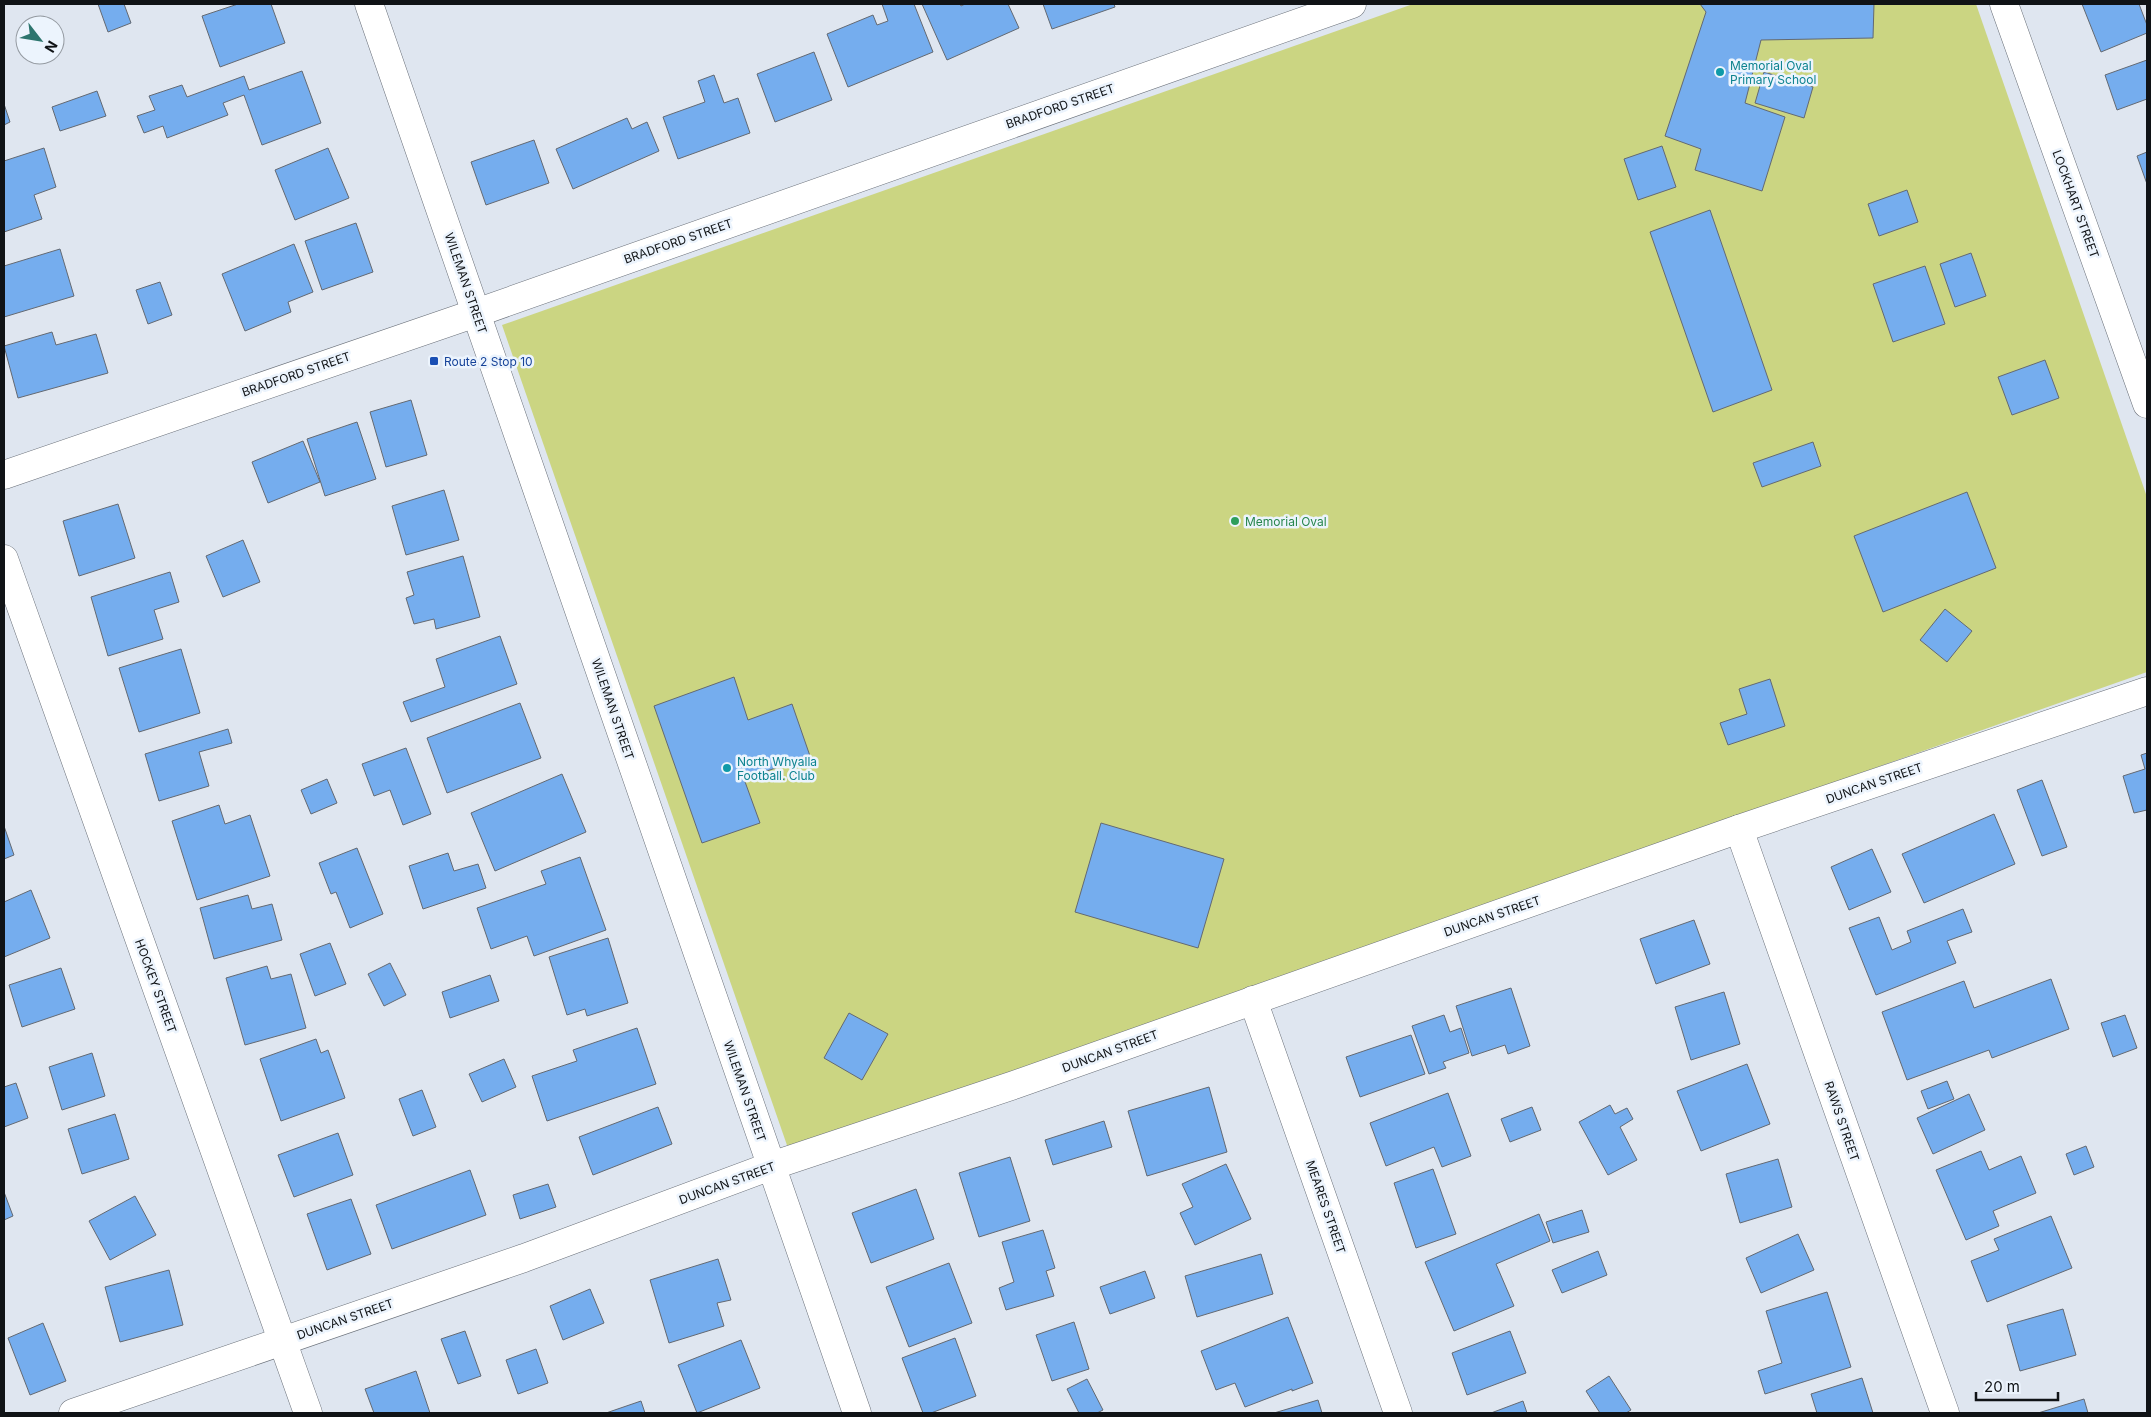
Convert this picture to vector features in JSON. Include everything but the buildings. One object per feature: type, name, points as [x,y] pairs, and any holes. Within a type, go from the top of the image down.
[{"type":"street","name":"WILEMAN STREET","points":[[369,4],[857,1413]]},
{"type":"street","name":"BRADFORD STREET","points":[[4,475],[476,312],[1352,4]]},
{"type":"street","name":"LOCKHART STREET","points":[[2004,4],[2147,404]]},
{"type":"street","name":"HOCKEY STREET","points":[[4,560],[308,1413]]},
{"type":"street","name":"DUNCAN STREET","points":[[73,1413],[524,1258],[771,1166],[1014,1085],[1739,829],[2147,692]]},
{"type":"street","name":"RAWS STREET","points":[[1739,829],[1945,1413]]},
{"type":"street","name":"MEARES STREET","points":[[1253,1000],[1398,1413]]},
{"type":"green space","points":[[1413,4],[1976,4],[2147,497],[2147,672],[789,1151],[502,325]]},
{"type":"place","name":"Memorial Oval Primary School","points":[[1720,72]]},
{"type":"place","name":"Route 2 Stop 10","points":[[434,361]]},
{"type":"place","name":"Memorial Oval","points":[[1235,521]]},
{"type":"place","name":"North Whyalla Football. Club","points":[[727,768]]}]
